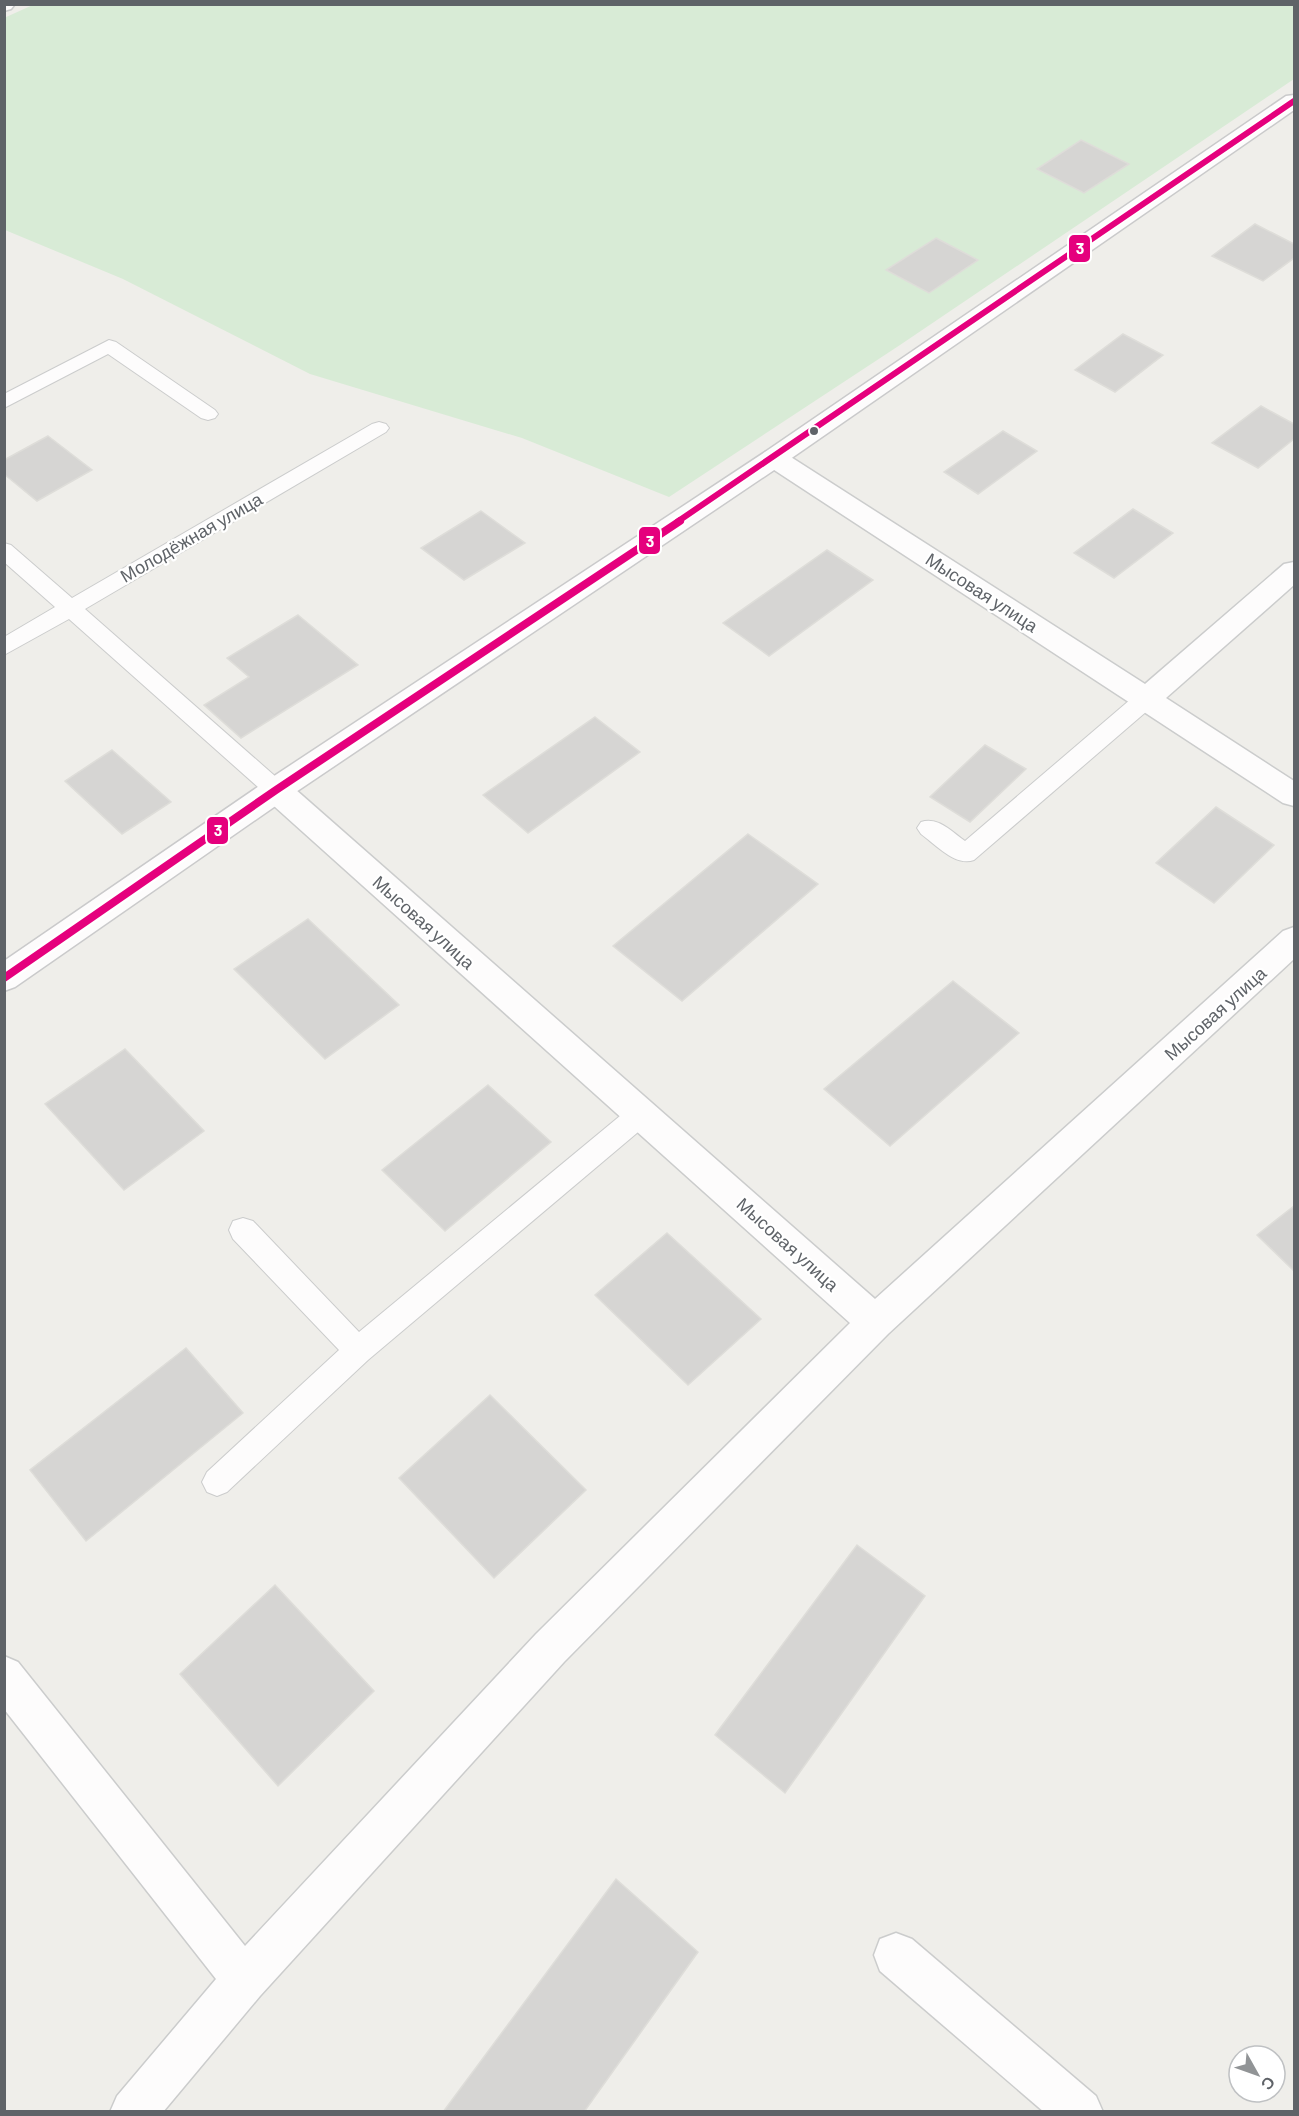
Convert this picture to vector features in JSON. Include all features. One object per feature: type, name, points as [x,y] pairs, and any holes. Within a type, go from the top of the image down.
[{"type":"street","points":[[4,978],[276,790],[774,458],[1294,101]]},
{"type":"street","name":"Мысовая улица","points":[[774,458],[1294,795]]},
{"type":"street","points":[[1146,699],[1294,571]]},
{"type":"street","name":"Мысовая улица","points":[[276,790],[875,1322],[1294,940]]},
{"type":"street","points":[[133,2112],[244,1980],[550,1648],[875,1322]]},
{"type":"street","points":[[4,1676],[244,1980]]},
{"type":"street","points":[[896,1954],[1080,2112]]},
{"type":"lane","points":[[4,402],[109,345],[208,414]]},
{"type":"lane","name":"Молодёжная улица","points":[[4,647],[379,428]]},
{"type":"lane","points":[[4,550],[276,790]]},
{"type":"lane","points":[[928,828],[966,854],[1146,699]]},
{"type":"lane","points":[[217,1482],[358,1351],[641,1114]]},
{"type":"lane","points":[[243,1230],[358,1351]]},
{"type":"green space","points":[[35,4],[1294,4],[1294,79],[900,345],[669,497],[522,438],[310,374],[123,279],[5,230],[4,18]]},
{"type":"building","points":[[1081,140],[1129,164],[1084,193],[1037,169]]},
{"type":"building","points":[[1255,224],[1294,244],[1294,258],[1263,281],[1212,256]]},
{"type":"building","points":[[936,238],[978,260],[929,293],[886,270]]},
{"type":"building","points":[[1123,334],[1163,355],[1115,392],[1075,370]]},
{"type":"building","points":[[1261,406],[1294,424],[1294,439],[1258,468],[1212,443]]},
{"type":"building","points":[[1003,431],[1037,451],[978,494],[944,472]]},
{"type":"building","points":[[48,436],[92,470],[37,501],[4,474],[4,460]]},
{"type":"building","points":[[1133,509],[1173,533],[1114,578],[1074,553]]},
{"type":"building","points":[[481,511],[525,543],[464,580],[421,548]]},
{"type":"building","points":[[827,550],[873,580],[769,656],[723,623]]},
{"type":"building","points":[[298,615],[358,665],[241,738],[204,705],[249,677],[227,658]]},
{"type":"building","points":[[595,717],[640,752],[528,833],[483,795]]},
{"type":"building","points":[[985,745],[1026,769],[970,822],[930,797]]},
{"type":"building","points":[[112,750],[171,802],[122,834],[65,781]]},
{"type":"building","points":[[1216,807],[1274,845],[1214,903],[1156,863]]},
{"type":"building","points":[[748,834],[818,884],[682,1001],[613,946]]},
{"type":"building","points":[[308,919],[399,1005],[325,1059],[234,969]]},
{"type":"building","points":[[953,981],[1019,1033],[890,1146],[824,1089]]},
{"type":"building","points":[[125,1049],[204,1131],[124,1190],[45,1104]]},
{"type":"building","points":[[488,1085],[551,1142],[445,1231],[382,1170]]},
{"type":"building","points":[[1294,1206],[1294,1271],[1257,1235]]},
{"type":"building","points":[[667,1233],[761,1319],[688,1385],[595,1295]]},
{"type":"building","points":[[186,1348],[243,1413],[86,1541],[30,1470]]},
{"type":"building","points":[[490,1395],[586,1490],[494,1578],[399,1478]]},
{"type":"building","points":[[857,1545],[925,1596],[785,1793],[715,1735]]},
{"type":"building","points":[[275,1585],[374,1691],[278,1786],[180,1674]]},
{"type":"building","points":[[616,1879],[698,1952],[584,2112],[443,2112]]},
{"type":"transit line","name":"3","points":[[4,978],[276,790],[774,458],[1294,101]]}]
